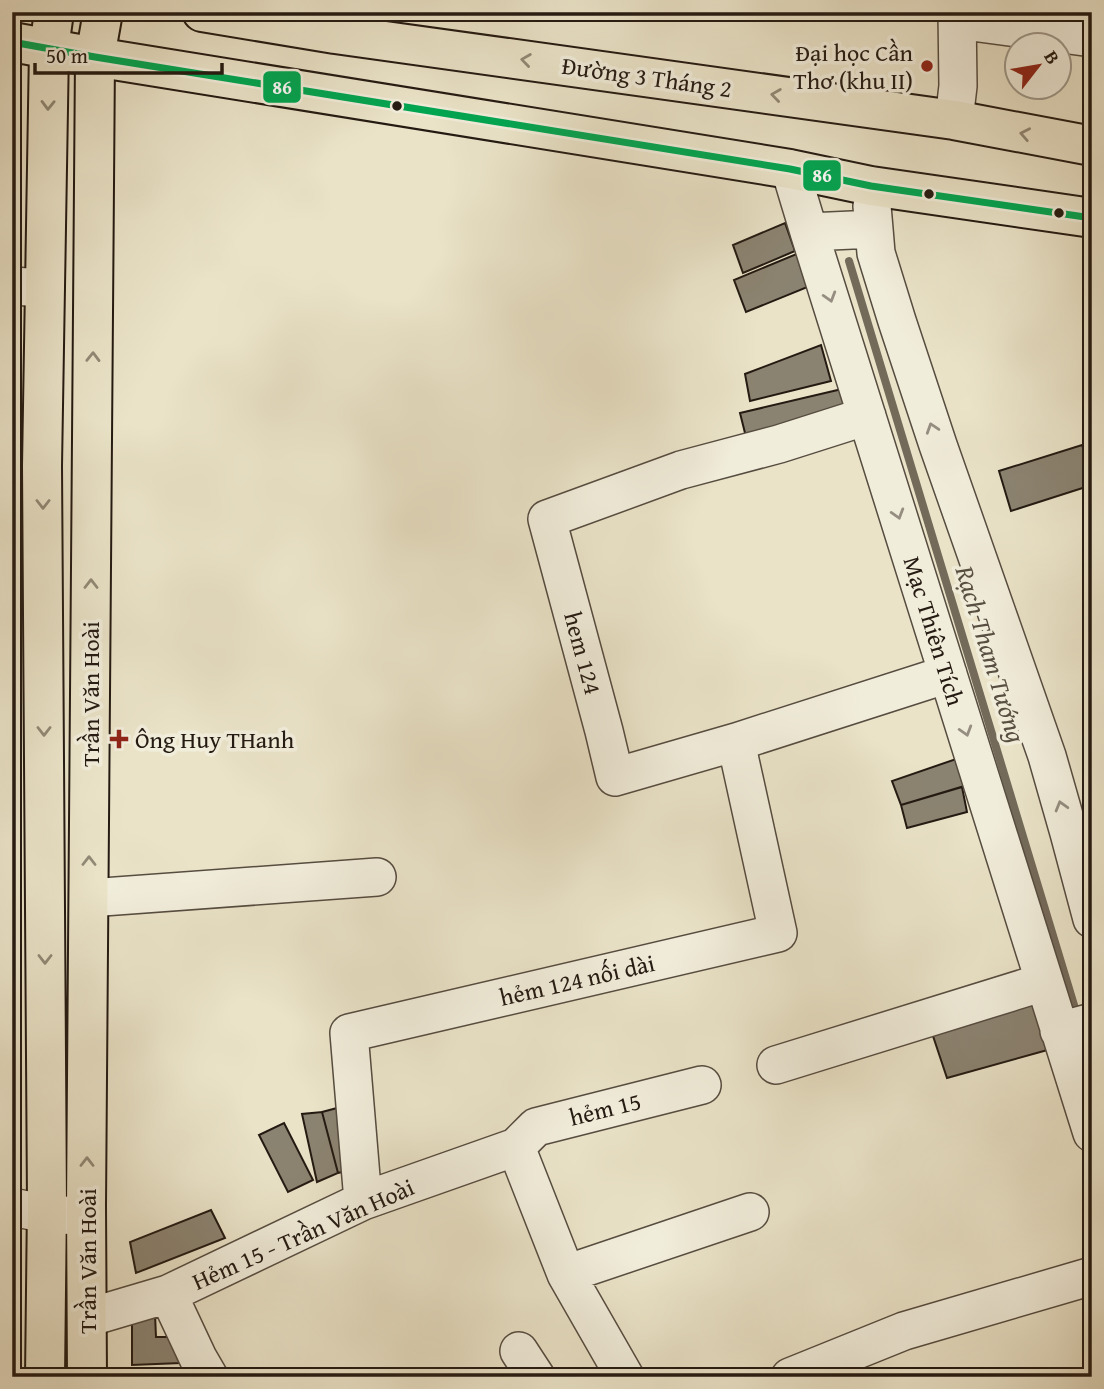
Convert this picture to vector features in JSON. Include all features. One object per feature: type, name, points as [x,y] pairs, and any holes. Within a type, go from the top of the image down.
[{"type":"main road","name":"Trần Văn Hoài","points":[[87,1377],[95,57],[103,12]]},
{"type":"main road","name":"Đường 3 Tháng 2","points":[[202,12],[337,23],[956,103],[1092,146]]},
{"type":"main road","name":"Trần Văn Hoài","points":[[44,1377],[29,1210],[43,466],[29,287],[51,30]]},
{"type":"main road","points":[[12,42],[51,30],[95,57],[790,169],[871,186],[1092,218]]},
{"type":"main road","points":[[43,466],[92,467]]},
{"type":"street","points":[[956,103],[957,16],[1092,38]]},
{"type":"street","name":"Mạc Thiên Tích","points":[[790,169],[1044,982],[1071,1028],[1092,1133]]},
{"type":"street","points":[[871,186],[876,253],[942,458],[1047,756],[1092,919]]},
{"type":"street","points":[[810,232],[874,229]]},
{"type":"street","name":"hem 124","points":[[867,416],[779,444],[681,470],[547,519],[615,777],[736,742],[948,674]]},
{"type":"street","name":"hẻm 124 nối dài","points":[[363,1201],[349,1033],[778,933],[736,742]]},
{"type":"street","points":[[89,898],[377,877]]},
{"type":"street","points":[[776,1065],[1044,982]]},
{"type":"street","name":"hẻm 15","points":[[516,1147],[536,1127],[702,1085]]},
{"type":"street","points":[[516,1147],[566,1274],[625,1377]]},
{"type":"street","name":"Hẻm 15 - Trần Văn Hoài","points":[[87,1318],[168,1294],[363,1201],[516,1147]]},
{"type":"street","points":[[29,1210],[86,1216]]},
{"type":"street","points":[[566,1274],[750,1212]]},
{"type":"street","points":[[790,1377],[904,1331],[1092,1276]]},
{"type":"street","points":[[168,1294],[209,1377]]},
{"type":"building","points":[[785,223],[795,251],[743,273],[733,245]]},
{"type":"building","points":[[799,253],[810,286],[746,312],[734,280]]},
{"type":"building","points":[[821,345],[831,381],[750,401],[745,374]]},
{"type":"building","points":[[842,389],[848,413],[746,437],[740,413]]},
{"type":"building","points":[[1082,445],[1092,474],[1092,485],[1011,511],[999,471]]},
{"type":"building","points":[[962,757],[971,784],[901,805],[892,781]]},
{"type":"building","points":[[962,787],[967,812],[907,828],[901,805]]},
{"type":"building","points":[[1033,994],[1051,1049],[947,1078],[928,1021]]},
{"type":"building","points":[[337,1108],[354,1169],[338,1173],[322,1112]]},
{"type":"building","points":[[322,1112],[338,1173],[317,1182],[302,1114]]},
{"type":"building","points":[[284,1123],[313,1180],[288,1192],[259,1135]]},
{"type":"building","points":[[211,1210],[225,1238],[136,1273],[130,1242]]},
{"type":"building","points":[[132,1314],[155,1314],[156,1337],[181,1337],[181,1363],[132,1365]]},
{"type":"waterway","name":"Rạch Tham Tướng","points":[[849,261],[1077,1015]]},
{"type":"waterway","name":"Rạch Tham Tướng","points":[[1083,1034],[1092,1059]]},
{"type":"transit line","name":"86","points":[[12,42],[790,169],[871,186],[1092,218]]},
{"type":"place","name":"Đại học Cần Thơ (khu II)","points":[[927,66]]},
{"type":"place","name":"Ông Huy THanh","points":[[119,739]]}]
